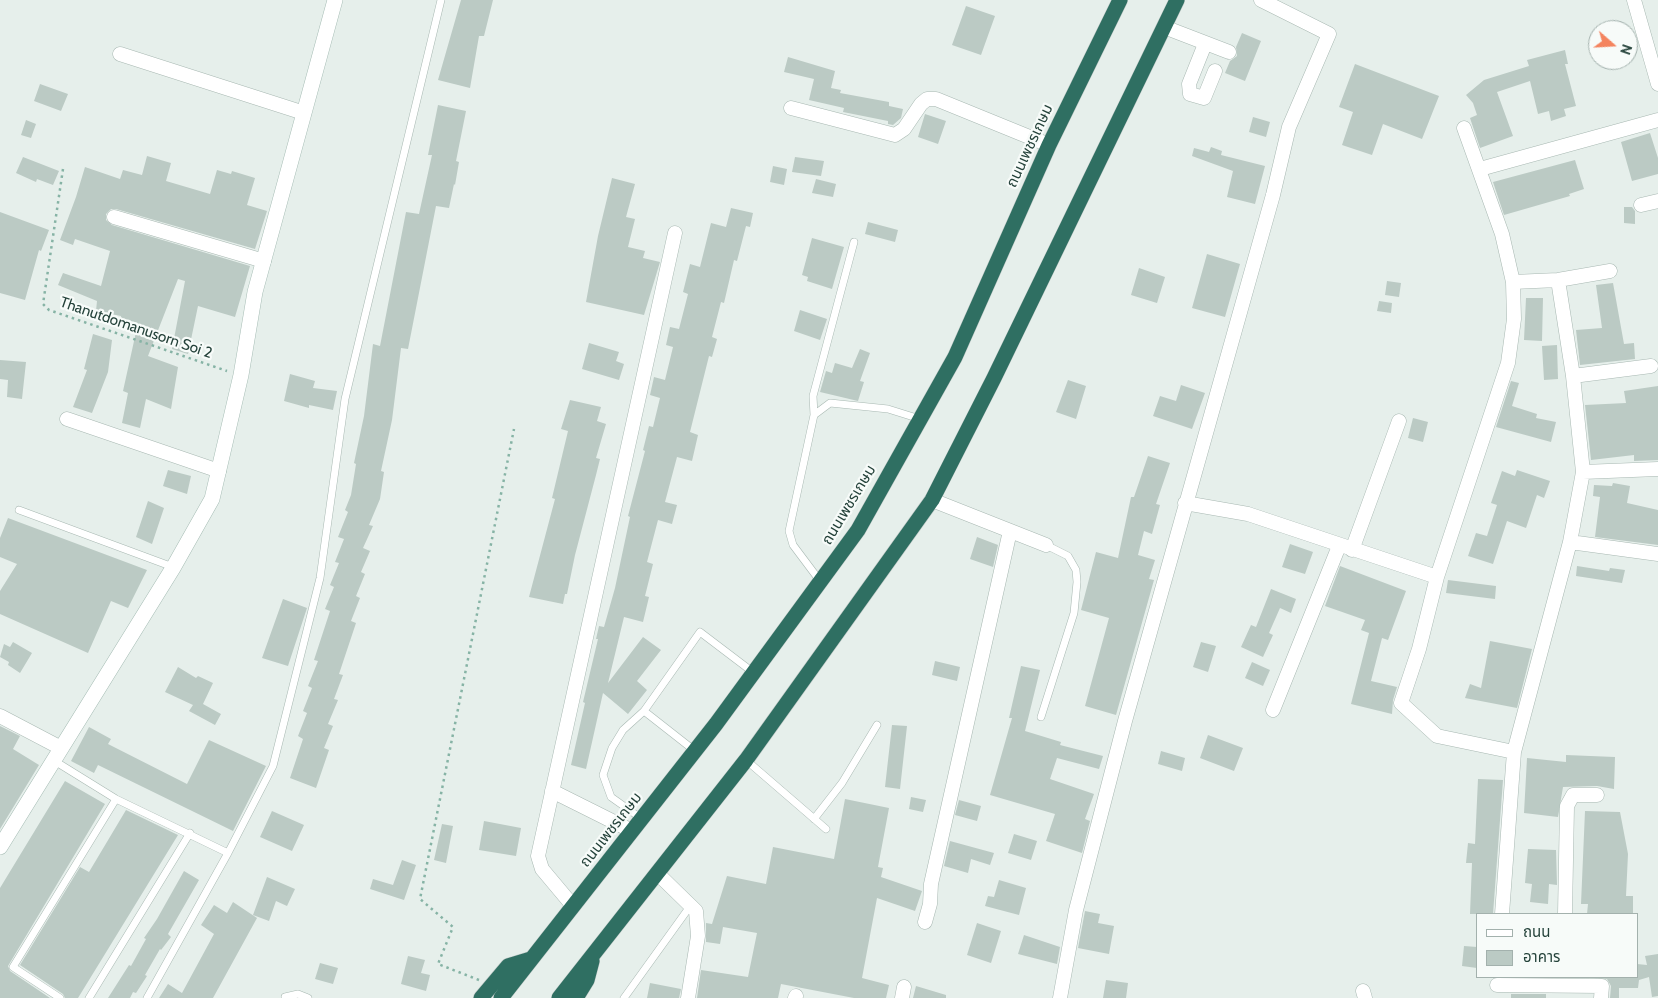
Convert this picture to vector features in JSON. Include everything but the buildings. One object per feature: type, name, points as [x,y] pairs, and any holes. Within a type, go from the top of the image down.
[{"type":"highway","name":"ถนนเพชรเกษม","points":[[481,998],[496,992],[531,959],[695,751],[858,530],[955,356],[1049,145],[1120,0]]},
{"type":"highway","points":[[559,998],[746,760],[932,500],[999,369],[1177,0]]},
{"type":"highway","points":[[576,998],[587,980],[593,957]]},
{"type":"street","points":[[0,847],[173,568],[212,499],[241,376],[255,292],[336,0]]},
{"type":"street","points":[[1060,998],[1081,891],[1144,648],[1273,195],[1289,127],[1329,34],[1261,0]]},
{"type":"street","points":[[1634,0],[1658,84]]},
{"type":"street","points":[[1164,27],[1229,52]]},
{"type":"street","points":[[1205,44],[1189,84],[1190,94],[1204,98],[1216,71]]},
{"type":"street","points":[[120,54],[304,113]]},
{"type":"street","points":[[791,108],[895,135],[904,129],[921,104],[927,99],[936,99],[1049,145]]},
{"type":"street","points":[[1480,170],[1658,120]]},
{"type":"street","points":[[1464,128],[1502,234],[1513,282],[1514,319],[1508,363],[1437,577],[1419,649],[1401,703],[1436,736],[1514,752]]},
{"type":"street","points":[[1641,205],[1658,200]]},
{"type":"street","points":[[114,217],[264,261]]},
{"type":"street","points":[[573,906],[542,869],[538,856],[675,233]]},
{"type":"street","points":[[1513,282],[1558,280],[1610,271]]},
{"type":"street","points":[[1502,913],[1514,752],[1570,542],[1583,472],[1574,376],[1558,280]]},
{"type":"street","points":[[1574,376],[1651,366]]},
{"type":"street","points":[[68,419],[220,471]]},
{"type":"street","points":[[1273,710],[1399,420]]},
{"type":"street","points":[[1583,472],[1658,469]]},
{"type":"street","points":[[932,500],[1046,545]]},
{"type":"street","points":[[1185,503],[1248,514],[1345,548],[1437,577]]},
{"type":"street","points":[[925,922],[930,904],[931,884],[1010,531]]},
{"type":"street","points":[[1570,542],[1658,554]]},
{"type":"street","points":[[0,716],[57,754]]},
{"type":"street","points":[[552,791],[637,824]]},
{"type":"street","points":[[1565,913],[1567,806],[1573,795],[1597,795]]},
{"type":"street","points":[[658,874],[696,911],[698,936],[688,998]]},
{"type":"street","points":[[1497,986],[1563,981],[1602,986],[1601,998]]},
{"type":"lane","points":[[147,998],[228,853],[273,766],[318,587],[345,398],[441,0]]},
{"type":"lane","points":[[820,582],[792,545],[789,531],[814,415],[813,396],[854,242]]},
{"type":"lane","points":[[814,415],[830,403],[888,409],[920,419]]},
{"type":"lane","points":[[19,510],[173,568]]},
{"type":"lane","points":[[1041,717],[1074,613],[1077,582],[1076,570],[1068,556],[1046,545]]},
{"type":"lane","points":[[637,824],[611,797],[603,775],[612,748],[624,730],[644,711],[700,632],[754,673]]},
{"type":"lane","points":[[644,711],[695,751]]},
{"type":"lane","points":[[814,819],[842,783],[876,725]]},
{"type":"lane","points":[[57,754],[116,799],[190,833],[228,853]]},
{"type":"lane","points":[[746,760],[826,829]]},
{"type":"lane","points":[[60,998],[13,967],[116,799]]},
{"type":"lane","points":[[88,998],[190,833]]},
{"type":"lane","points":[[624,998],[691,906]]},
{"type":"lane","points":[[286,996],[298,994],[308,998]]},
{"type":"path","name":"Thanutdomanusorn Soi 2","points":[[63,169],[42,304],[49,310],[241,376]]},
{"type":"path","points":[[496,992],[438,964],[454,927],[420,899],[514,429]]}]
